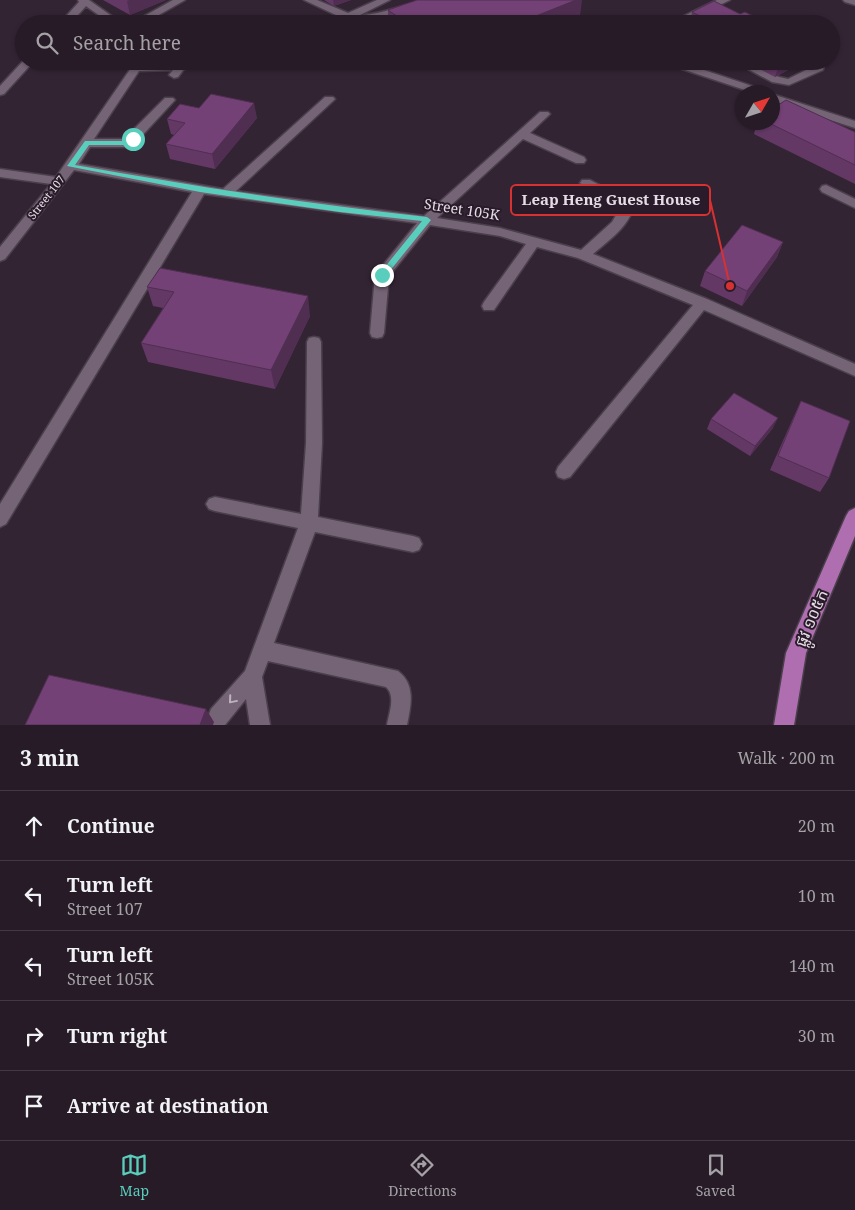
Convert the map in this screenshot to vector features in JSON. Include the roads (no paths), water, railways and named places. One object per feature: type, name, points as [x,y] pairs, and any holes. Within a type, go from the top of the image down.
[{"type":"main road","name":"ផ្លូវ ១០៥ក","points":[[784,725],[796,653],[855,516]]},
{"type":"street","points":[[152,15],[180,0]]},
{"type":"street","points":[[309,0],[347,15]]},
{"type":"street","points":[[352,15],[385,0]]},
{"type":"street","points":[[692,15],[725,0]]},
{"type":"street","points":[[848,0],[855,2]]},
{"type":"street","points":[[72,15],[84,1],[105,15]]},
{"type":"street","points":[[387,15],[426,1]]},
{"type":"street","points":[[714,5],[730,12]]},
{"type":"street","points":[[0,92],[21,70]]},
{"type":"street","name":"Street 107","points":[[0,256],[87,143],[132,70]]},
{"type":"street","points":[[695,70],[739,85]]},
{"type":"street","points":[[756,70],[776,80],[789,82],[815,70]]},
{"type":"street","points":[[226,193],[298,129],[329,98]]},
{"type":"street","points":[[87,143],[126,143],[133,139],[169,100]]},
{"type":"street","points":[[780,100],[855,125]]},
{"type":"street","points":[[376,333],[382,275],[427,220],[544,114]]},
{"type":"street","points":[[522,134],[580,160]]},
{"type":"street","name":"Street 105K","points":[[70,166],[200,190],[427,220],[500,232],[583,255],[855,370]]},
{"type":"street","points":[[0,173],[59,181]]},
{"type":"street","points":[[583,255],[621,221],[628,212],[628,205],[586,183]]},
{"type":"street","points":[[826,189],[855,204]]},
{"type":"street","points":[[0,519],[200,190]]},
{"type":"street","points":[[489,306],[534,242]]},
{"type":"street","points":[[564,472],[702,304]]},
{"type":"street","points":[[215,725],[218,716],[252,676],[309,523],[314,443],[314,342]]},
{"type":"street","points":[[215,504],[413,544]]},
{"type":"street","points":[[262,650],[390,678],[399,683],[402,688],[397,725]]},
{"type":"street","points":[[252,676],[260,725]]},
{"type":"place","name":"Leap Heng Guest House","points":[[730,286]]}]
